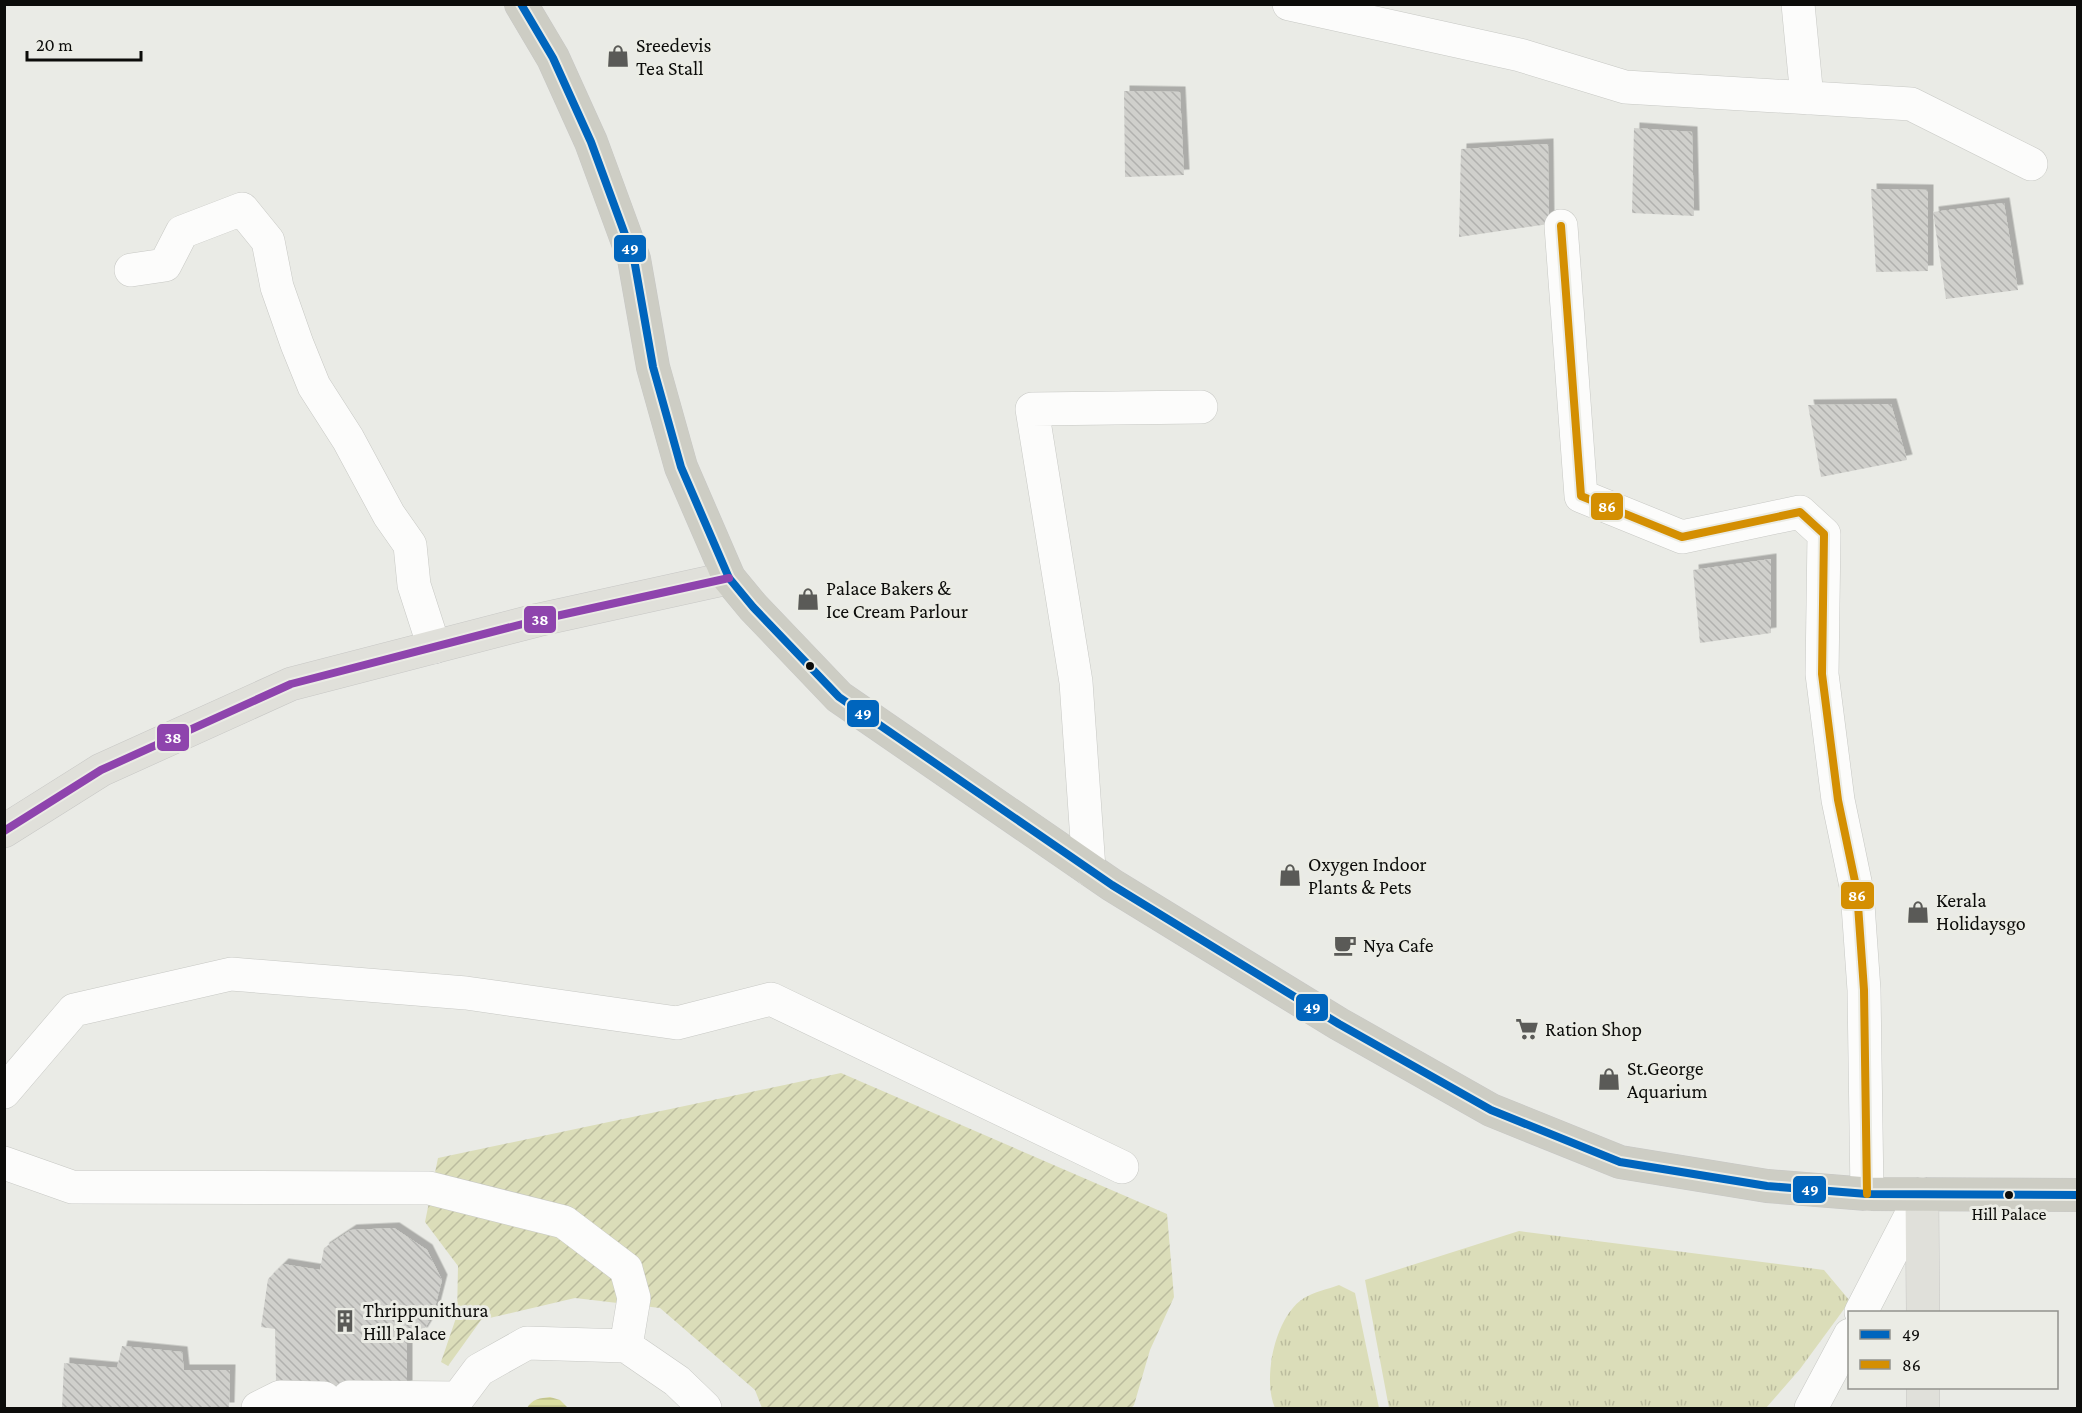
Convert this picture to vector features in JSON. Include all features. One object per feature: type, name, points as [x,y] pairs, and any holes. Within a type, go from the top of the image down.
[{"type":"highway","points":[[521,4],[553,58],[591,142],[634,259],[653,368],[681,466],[729,578],[753,607],[838,697],[1112,885],[1339,1024],[1491,1110],[1620,1162],[1767,1186],[1867,1194],[2078,1195]]},
{"type":"main road","points":[[4,831],[101,770],[291,684],[538,620],[729,578]]},
{"type":"main road","points":[[1922,1194],[1923,1311]]},
{"type":"main road","points":[[1923,1389],[1923,1408]]},
{"type":"street","points":[[1289,4],[1520,55],[1625,87],[1911,104],[2031,164]]},
{"type":"street","points":[[1798,4],[1808,98]]},
{"type":"street","points":[[131,270],[165,265],[182,232],[242,209],[268,241],[278,287],[314,386],[348,439],[389,515],[410,545],[414,585],[434,647]]},
{"type":"street","points":[[1561,226],[1581,496],[1682,537],[1800,512],[1824,534],[1822,674],[1838,800],[1857,891],[1864,990],[1867,1194]]},
{"type":"street","points":[[1089,869],[1076,682],[1032,409],[1202,407]]},
{"type":"street","points":[[4,1092],[74,1010],[231,974],[466,993],[677,1023],[771,999],[1122,1167]]},
{"type":"street","points":[[4,1163],[72,1187],[429,1188],[564,1222],[626,1269],[634,1298],[626,1346]]},
{"type":"street","points":[[1862,1311],[1922,1194]]},
{"type":"street","points":[[1812,1408],[1848,1339]]},
{"type":"street","points":[[258,1408],[280,1397],[336,1397],[458,1403],[479,1370],[527,1343],[626,1346],[677,1381],[705,1408]]},
{"type":"green space","points":[[841,1073],[1167,1214],[1174,1297],[1150,1350],[1134,1405],[1131,1408],[762,1408],[755,1390],[660,1308],[575,1298],[481,1320],[448,1366],[441,1362],[457,1315],[458,1266],[425,1222],[438,1158]]},
{"type":"green space","points":[[1519,1231],[1824,1270],[1850,1301],[1800,1369],[1766,1408],[1389,1408],[1365,1280]]},
{"type":"green space","points":[[1339,1285],[1355,1293],[1379,1408],[1275,1408],[1271,1396],[1271,1365],[1285,1319],[1304,1298]]},
{"type":"shaded area","points":[[550,1397],[560,1400],[568,1408],[527,1408],[534,1401]]},
{"type":"building","points":[[1124,91],[1180,92],[1184,175],[1125,177]]},
{"type":"building","points":[[1634,128],[1692,132],[1694,216],[1632,213]]},
{"type":"building","points":[[1548,144],[1549,224],[1459,237],[1461,149]]},
{"type":"building","points":[[1871,189],[1928,190],[1928,271],[1876,272]]},
{"type":"building","points":[[2004,203],[2018,290],[1946,299],[1933,212]]},
{"type":"building","points":[[1891,404],[1907,460],[1821,477],[1808,405]]},
{"type":"building","points":[[1771,559],[1771,633],[1700,643],[1693,570]]},
{"type":"building","name":"Thrippunithura Hill Palace","points":[[394,1228],[427,1250],[442,1280],[433,1315],[422,1333],[407,1329],[407,1386],[350,1408],[324,1408],[324,1381],[276,1382],[275,1329],[261,1327],[268,1279],[283,1264],[320,1270],[324,1248],[351,1230]]},
{"type":"building","points":[[122,1346],[182,1352],[184,1370],[230,1370],[229,1408],[62,1408],[64,1363],[117,1368]]},
{"type":"transit line","name":"49","points":[[521,4],[553,58],[591,142],[634,259],[653,367],[681,467],[729,578],[753,607],[839,697],[1112,885],[1339,1024],[1491,1110],[1620,1162],[1767,1186],[1867,1194],[2078,1195]]},
{"type":"transit line","name":"86","points":[[1561,226],[1581,496],[1682,537],[1800,512],[1824,534],[1822,674],[1838,800],[1857,891],[1864,990],[1867,1194]]},
{"type":"transit line","name":"38","points":[[4,831],[101,770],[291,684],[538,620],[729,578]]},
{"type":"place","name":"Sreedevis Tea Stall","points":[[618,56]]},
{"type":"place","name":"Palace Bakers & Ice Cream Parlour","points":[[808,599]]},
{"type":"place","name":"Oxygen Indoor Plants & Pets","points":[[1290,875]]},
{"type":"place","name":"Kerala Holidaysgo","points":[[1918,912]]},
{"type":"place","name":"Nya Cafe","points":[[1345,945]]},
{"type":"place","name":"Ration Shop","points":[[1527,1029]]},
{"type":"place","name":"St.George Aquarium","points":[[1609,1079]]},
{"type":"place","name":"Hill Palace","points":[[2009,1195]]},
{"type":"place","name":"Thrippunithura Hill Palace","points":[[345,1321]]}]
